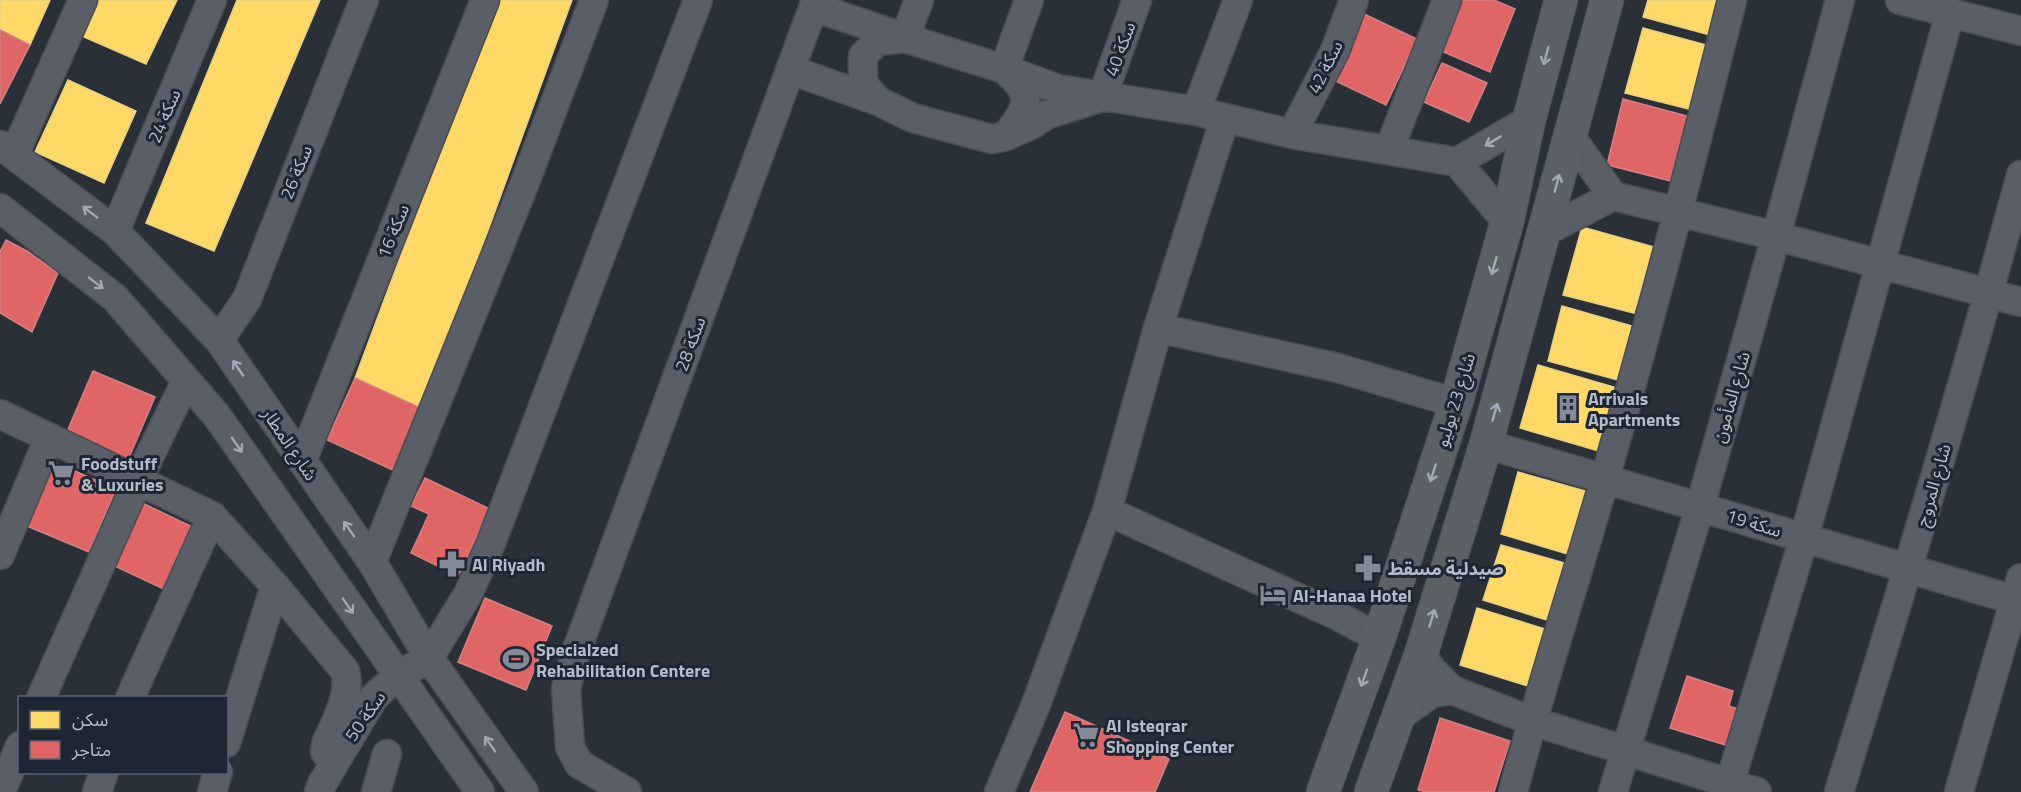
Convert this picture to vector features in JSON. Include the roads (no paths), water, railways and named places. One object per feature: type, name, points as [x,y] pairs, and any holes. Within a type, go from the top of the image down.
[{"type":"main road","name":"شارع 23 يوليو","points":[[1323,792],[1379,638],[1456,403],[1507,222],[1529,120],[1561,0]]},
{"type":"main road","points":[[1371,792],[1421,654],[1486,444],[1607,0]]},
{"type":"street","points":[[7,150],[83,0]]},
{"type":"street","name":"سكة 24","points":[[115,231],[213,0]]},
{"type":"street","name":"سكة 26","points":[[219,340],[247,299],[364,0]]},
{"type":"street","name":"سكة 16","points":[[302,461],[485,0]]},
{"type":"street","points":[[372,562],[524,185],[594,0]]},
{"type":"street","points":[[429,658],[468,594],[491,543],[698,0]]},
{"type":"street","points":[[905,38],[919,0]]},
{"type":"street","points":[[1004,69],[1029,0]]},
{"type":"street","name":"سكة 40","points":[[1102,98],[1137,0]]},
{"type":"street","points":[[1196,111],[1238,0]]},
{"type":"street","name":"سكة 42","points":[[1292,134],[1335,51],[1354,0]]},
{"type":"street","points":[[1389,150],[1447,0]]},
{"type":"street","points":[[1514,792],[1532,721],[1605,478],[1679,213],[1732,0]]},
{"type":"street","name":"شارع المأمون","points":[[1613,792],[1700,507],[1840,0]]},
{"type":"street","points":[[1900,0],[2021,31]]},
{"type":"street","points":[[815,3],[905,38],[1004,69],[1058,89],[1102,98],[1196,111],[1292,134],[1457,162],[1507,222]]},
{"type":"street","name":"سكة 28","points":[[627,792],[579,764],[570,747],[566,688],[576,652],[815,3]]},
{"type":"street","points":[[1728,788],[1804,538],[1950,13]]},
{"type":"street","points":[[878,101],[863,84],[863,56],[877,41],[905,38]]},
{"type":"street","points":[[1004,69],[1020,83],[1025,95],[1024,109],[1019,120],[1006,136]]},
{"type":"street","points":[[791,70],[878,101],[913,118],[992,139],[1006,136],[1047,115],[1102,98]]},
{"type":"street","points":[[999,792],[1035,706],[1107,511],[1158,328],[1225,118]]},
{"type":"street","points":[[1457,162],[1529,120]]},
{"type":"street","points":[[1570,136],[1613,196],[1776,236],[2021,302]]},
{"type":"street","name":"شارع المطار","points":[[7,150],[115,231],[219,340],[372,562],[429,658],[524,792]]},
{"type":"street","name":"شارع المروج","points":[[1839,792],[1909,568],[2021,175]]},
{"type":"street","points":[[1544,232],[1613,196]]},
{"type":"street","points":[[0,208],[115,298],[217,416],[480,792]]},
{"type":"street","points":[[1158,328],[1338,368],[1456,403]]},
{"type":"street","points":[[42,696],[138,480],[186,381]]},
{"type":"street","points":[[0,414],[212,516],[275,586],[345,671],[348,681],[326,744],[320,788]]},
{"type":"street","points":[[0,555],[49,438]]},
{"type":"street","name":"سكة 19","points":[[1486,444],[1909,568],[2019,593]]},
{"type":"street","points":[[1107,511],[1338,616],[1379,638]]},
{"type":"street","points":[[131,696],[212,516]]},
{"type":"street","points":[[228,737],[275,586]]},
{"type":"street","points":[[1959,792],[2019,593]]},
{"type":"street","points":[[1421,654],[1432,670],[1452,690],[1532,721],[1626,751],[1728,788],[1757,792]]},
{"type":"street","name":"سكة 50","points":[[320,788],[374,697],[397,676],[429,658]]},
{"type":"street","points":[[1396,719],[1432,693],[1452,690]]},
{"type":"street","points":[[1,792],[18,751]]},
{"type":"street","points":[[376,792],[387,754]]},
{"type":"street","points":[[97,792],[103,774]]},
{"type":"street","points":[[212,792],[217,774]]},
{"type":"place","name":"Arrivals Apartments","points":[[1568,408]]},
{"type":"place","name":"Foodstuff & Luxuries","points":[[61,473]]},
{"type":"place","name":"Al Riyadh","points":[[452,564]]},
{"type":"place","name":"صيدلية مسقط","points":[[1368,568]]},
{"type":"place","name":"Al-Hanaa Hotel","points":[[1273,595]]},
{"type":"place","name":"Specialzed Rehabilitation Centere","points":[[516,659]]},
{"type":"place","name":"Al Isteqrar Shopping Center","points":[[1086,735]]}]
